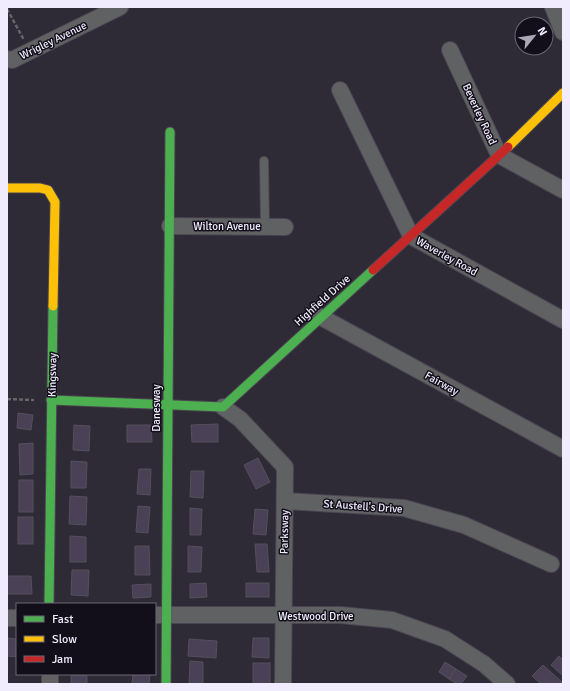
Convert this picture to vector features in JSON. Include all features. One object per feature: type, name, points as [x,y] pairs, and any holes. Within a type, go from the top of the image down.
[{"type":"street","name":"Wrigley Avenue","points":[[7,59],[12,60],[120,7]]},
{"type":"street","points":[[553,7],[563,32]]},
{"type":"street","name":"Beverley Road","points":[[450,50],[499,155],[563,190]]},
{"type":"street","name":"Waverley Road","points":[[340,90],[410,236],[563,320]]},
{"type":"street","name":"Highfield Drive","points":[[223,407],[499,155],[563,93]]},
{"type":"street","name":"Danesway","points":[[166,684],[161,615],[168,406],[170,132]]},
{"type":"street","name":"Kingsway","points":[[7,188],[40,188],[48,190],[55,202],[49,603]]},
{"type":"street","name":"Wilton Avenue","points":[[170,226],[285,227]]},
{"type":"street","name":"Fairway","points":[[321,317],[563,449]]},
{"type":"street","points":[[51,400],[168,406],[223,407]]},
{"type":"street","name":"Parksway","points":[[223,407],[240,419],[285,467],[283,684]]},
{"type":"street","name":"St Austell's Drive","points":[[285,501],[404,508],[464,525],[551,564]]},
{"type":"street","name":"Westwood Drive","points":[[161,615],[341,615],[392,620],[445,639],[484,664],[507,684]]},
{"type":"lane","points":[[264,161],[265,226]]},
{"type":"path","points":[[7,9],[29,51]]},
{"type":"path","points":[[7,399],[51,400]]},
{"type":"building","points":[[18,413],[33,415],[31,430],[17,428]]},
{"type":"building","points":[[218,424],[218,442],[192,442],[191,425]]},
{"type":"building","points":[[74,425],[90,426],[89,451],[73,450]]},
{"type":"building","points":[[127,425],[151,425],[152,442],[127,442]]},
{"type":"building","points":[[33,443],[33,474],[20,475],[19,444]]},
{"type":"building","points":[[258,458],[270,482],[256,489],[244,465]]},
{"type":"building","points":[[71,461],[87,462],[86,488],[71,488]]},
{"type":"building","points":[[139,469],[151,469],[150,495],[137,494]]},
{"type":"building","points":[[191,471],[204,471],[203,498],[190,497]]},
{"type":"building","points":[[19,480],[33,480],[33,512],[19,512]]},
{"type":"building","points":[[70,496],[87,497],[86,525],[69,524]]},
{"type":"building","points":[[138,506],[150,507],[148,533],[136,532]]},
{"type":"building","points":[[190,508],[202,509],[201,535],[190,535]]},
{"type":"building","points":[[255,509],[268,510],[266,535],[253,534]]},
{"type":"building","points":[[18,517],[33,517],[33,544],[18,544]]},
{"type":"building","points":[[70,536],[86,537],[86,562],[70,562]]},
{"type":"building","points":[[255,544],[267,544],[269,572],[257,572]]},
{"type":"building","points":[[135,546],[149,546],[150,575],[135,575]]},
{"type":"building","points":[[188,546],[202,547],[201,572],[188,572]]},
{"type":"building","points":[[72,570],[89,570],[88,596],[71,595]]},
{"type":"building","points":[[7,576],[31,576],[32,594],[7,594]]},
{"type":"building","points":[[206,583],[207,597],[190,598],[190,584]]},
{"type":"building","points":[[246,583],[269,583],[269,597],[246,597]]},
{"type":"building","points":[[151,584],[151,597],[133,598],[132,585]]},
{"type":"building","points":[[7,638],[16,639],[16,657],[7,656]]},
{"type":"building","points":[[253,638],[269,638],[269,658],[252,657]]},
{"type":"building","points":[[189,639],[217,641],[216,658],[188,656]]},
{"type":"building","points":[[559,656],[563,660],[563,676],[551,665]]},
{"type":"building","points":[[190,661],[203,662],[203,684],[189,684]]},
{"type":"building","points":[[445,662],[456,669],[449,679],[439,672]]},
{"type":"building","points":[[253,663],[270,663],[270,684],[253,684]]},
{"type":"building","points":[[543,665],[562,682],[559,684],[541,684],[532,676]]},
{"type":"building","points":[[456,669],[467,676],[461,684],[457,684],[449,679]]},
{"type":"building","points":[[71,675],[87,676],[87,684],[71,684]]},
{"type":"building","points":[[133,675],[150,675],[149,684],[132,684]]},
{"type":"traffic: fast","points":[[166,684],[170,132]]},
{"type":"traffic: fast","points":[[51,400],[223,407],[373,270]]},
{"type":"traffic: fast","points":[[49,603],[53,306]]},
{"type":"traffic: slow","points":[[508,147],[563,93]]},
{"type":"traffic: slow","points":[[7,188],[40,188],[48,190],[55,202],[53,306]]},
{"type":"traffic: jam","points":[[373,270],[508,147]]}]
